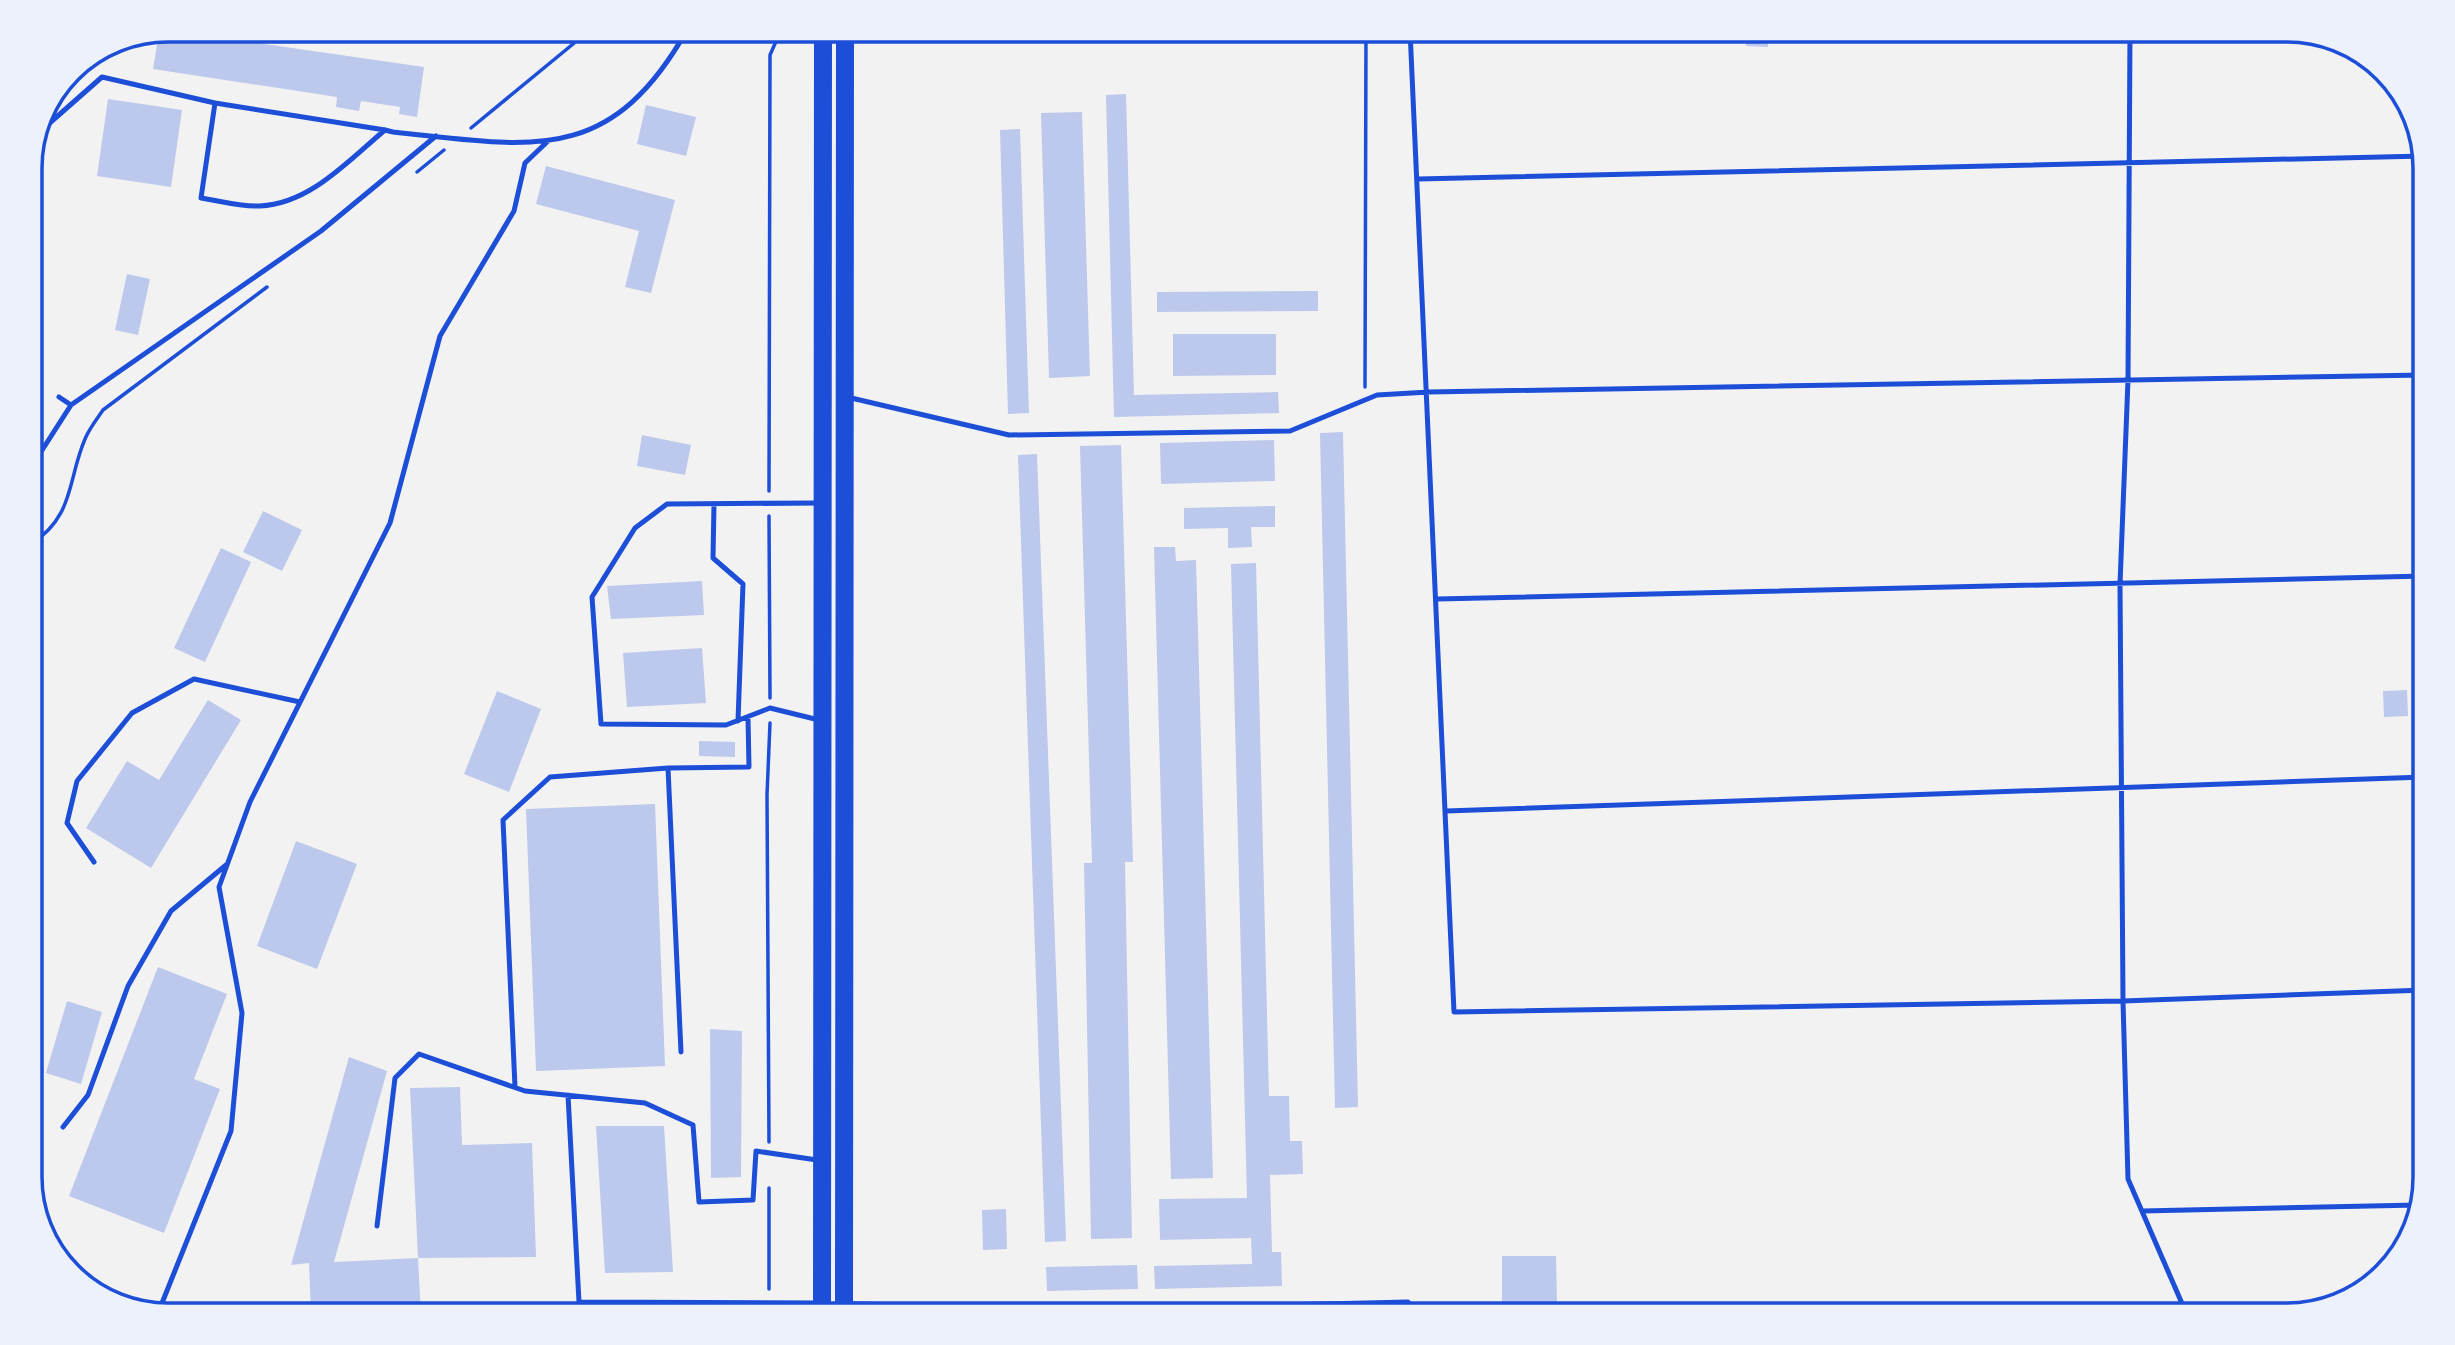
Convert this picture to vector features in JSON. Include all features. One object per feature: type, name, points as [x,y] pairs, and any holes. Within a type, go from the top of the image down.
[{"type":"main road","points":[[822,1303],[823,42]]},
{"type":"main road","points":[[844,1303],[847,397],[845,42]]},
{"type":"lane","points":[[51,121],[102,77],[215,103],[385,130],[505,144],[547,142],[595,128],[634,102],[680,42]]},
{"type":"lane","points":[[1411,42],[1429,392],[1454,1012],[2123,1001],[2413,990]]},
{"type":"lane","points":[[2130,42],[2128,380],[2120,583],[2123,1001],[2128,1179],[2182,1303]]},
{"type":"lane","points":[[215,103],[201,198],[232,203],[261,206],[294,199],[323,182],[385,130]]},
{"type":"lane","points":[[42,450],[71,405],[321,231],[436,136]]},
{"type":"lane","points":[[162,1303],[231,1131],[242,1013],[219,887],[250,802],[390,523],[440,336],[514,211],[525,163],[547,142]]},
{"type":"lane","points":[[1418,179],[2413,156]]},
{"type":"lane","points":[[847,397],[1009,435],[1290,430],[1377,395],[1429,392],[2413,375]]},
{"type":"lane","points":[[59,397],[71,405]]},
{"type":"lane","points":[[821,503],[667,504],[635,528],[592,597],[601,724],[726,725],[770,708],[822,721]]},
{"type":"lane","points":[[714,504],[713,558],[743,584],[738,721]]},
{"type":"lane","points":[[1437,599],[2413,576]]},
{"type":"lane","points":[[94,862],[67,823],[77,781],[132,713],[194,679],[300,702]]},
{"type":"lane","points":[[515,1087],[503,820],[550,777],[668,768],[749,767],[748,717]]},
{"type":"lane","points":[[668,768],[681,1052]]},
{"type":"lane","points":[[1446,811],[2413,777]]},
{"type":"lane","points":[[63,1127],[88,1094],[128,986],[171,911],[227,864]]},
{"type":"lane","points":[[377,1226],[395,1078],[419,1054],[515,1087],[645,1102],[693,1125],[699,1202],[752,1200],[756,1150],[823,1161]]},
{"type":"lane","points":[[568,1095],[579,1302],[769,1303]]},
{"type":"lane","points":[[2142,1211],[2410,1205]]},
{"type":"lane","points":[[1365,1303],[1408,1303]]},
{"type":"path","points":[[407,180],[575,42]]},
{"type":"path","points":[[769,1303],[767,795],[770,708],[770,55],[776,42]]},
{"type":"path","points":[[1365,400],[1366,42]]},
{"type":"path","points":[[42,537],[67,504],[85,438],[103,410],[267,287]]},
{"type":"building","points":[[157,42],[160,42],[251,42],[424,67],[417,117],[399,114],[400,107],[361,101],[359,111],[336,107],[337,97],[153,69]]},
{"type":"building","points":[[1746,42],[1768,42],[1768,47],[1746,46]]},
{"type":"building","points":[[1126,94],[1134,395],[1278,392],[1279,413],[1114,417],[1106,95]]},
{"type":"building","points":[[108,99],[182,110],[171,187],[97,176]]},
{"type":"building","points":[[646,105],[696,117],[686,156],[637,144]]},
{"type":"building","points":[[1082,112],[1090,376],[1049,378],[1041,113]]},
{"type":"building","points":[[1020,129],[1029,413],[1008,414],[1000,130]]},
{"type":"building","points":[[546,166],[675,200],[651,293],[625,287],[639,231],[536,204]]},
{"type":"building","points":[[127,274],[150,279],[138,335],[115,330]]},
{"type":"building","points":[[1318,291],[1318,311],[1157,312],[1157,292]]},
{"type":"building","points":[[1173,334],[1276,334],[1276,375],[1173,376]]},
{"type":"building","points":[[1343,432],[1358,1107],[1335,1108],[1320,433]]},
{"type":"building","points":[[642,435],[691,445],[685,475],[637,466]]},
{"type":"building","points":[[1274,440],[1275,481],[1161,484],[1160,443]]},
{"type":"building","points":[[1121,445],[1133,862],[1125,862],[1132,1238],[1091,1239],[1084,863],[1092,863],[1080,446]]},
{"type":"building","points":[[1037,454],[1066,1241],[1045,1242],[1018,455]]},
{"type":"building","points":[[1275,506],[1275,527],[1251,527],[1252,547],[1228,548],[1228,528],[1184,529],[1184,508]]},
{"type":"building","points":[[263,511],[302,530],[282,571],[243,552]]},
{"type":"building","points":[[1154,547],[1175,547],[1176,561],[1196,560],[1213,1178],[1171,1179]]},
{"type":"building","points":[[221,548],[251,562],[205,662],[174,648]]},
{"type":"building","points":[[1256,563],[1269,1096],[1289,1096],[1290,1141],[1302,1141],[1303,1174],[1270,1175],[1272,1252],[1281,1252],[1282,1286],[1155,1289],[1154,1266],[1252,1264],[1251,1238],[1160,1240],[1159,1199],[1247,1198],[1231,564]]},
{"type":"building","points":[[702,581],[704,615],[611,619],[607,586]]},
{"type":"building","points":[[702,648],[706,703],[627,707],[623,653]]},
{"type":"building","points":[[2407,690],[2408,716],[2384,717],[2383,691]]},
{"type":"building","points":[[497,691],[541,709],[509,792],[464,774]]},
{"type":"building","points":[[208,700],[241,720],[151,868],[86,828],[127,761],[159,780]]},
{"type":"building","points":[[699,741],[735,742],[735,757],[699,756]]},
{"type":"building","points":[[655,804],[665,1066],[536,1071],[526,809]]},
{"type":"building","points":[[296,841],[357,864],[317,969],[257,946]]},
{"type":"building","points":[[158,967],[227,994],[194,1079],[220,1089],[164,1233],[69,1196]]},
{"type":"building","points":[[67,1001],[102,1012],[81,1084],[46,1073]]},
{"type":"building","points":[[710,1029],[742,1031],[741,1177],[711,1178]]},
{"type":"building","points":[[349,1057],[387,1071],[334,1262],[418,1258],[420,1303],[311,1303],[309,1263],[291,1265]]},
{"type":"building","points":[[460,1087],[462,1145],[532,1143],[536,1257],[418,1258],[410,1088]]},
{"type":"building","points":[[596,1126],[664,1126],[673,1272],[605,1273]]},
{"type":"building","points":[[1006,1209],[1007,1249],[983,1250],[982,1210]]},
{"type":"building","points":[[1502,1256],[1556,1256],[1557,1302],[1502,1302]]},
{"type":"building","points":[[1137,1265],[1138,1289],[1047,1291],[1046,1267]]}]
